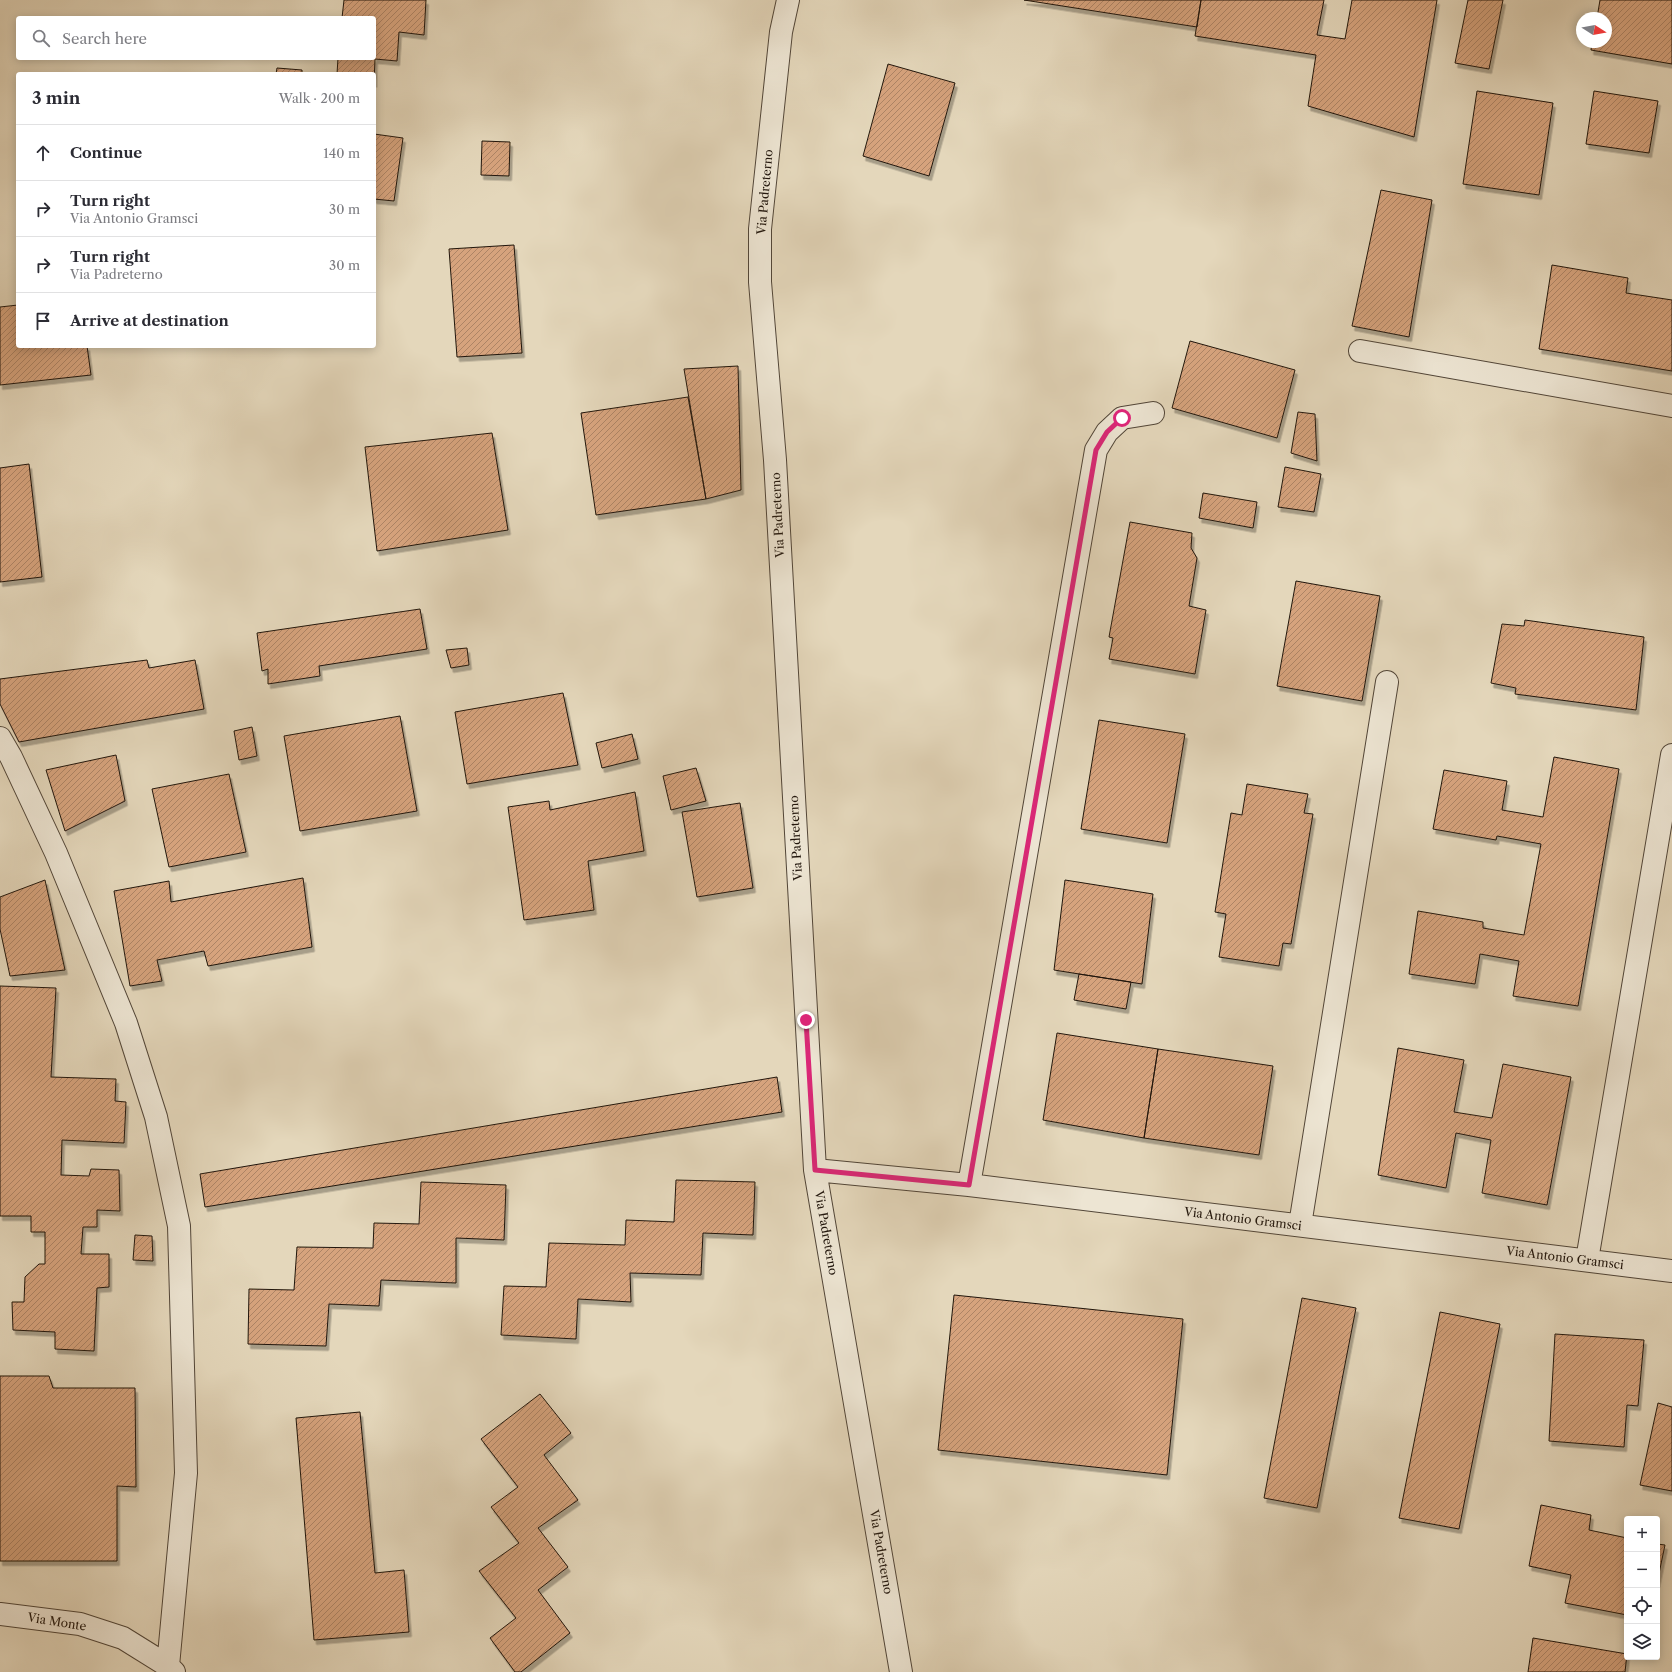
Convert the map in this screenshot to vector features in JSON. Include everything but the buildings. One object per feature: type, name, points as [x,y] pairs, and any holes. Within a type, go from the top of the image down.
[{"type":"street","name":"Via Padreterno","points":[[788,0],[781,32],[760,229],[760,282],[775,460],[815,1170],[901,1672]]},
{"type":"street","points":[[1360,351],[1672,406]]},
{"type":"street","points":[[969,1185],[1096,450],[1107,432],[1122,418],[1153,413]]},
{"type":"street","points":[[1300,1225],[1388,682]]},
{"type":"street","points":[[0,738],[11,757],[56,852],[126,1023],[156,1117],[179,1226],[186,1473],[171,1669]]},
{"type":"street","points":[[1587,1260],[1672,755]]},
{"type":"street","name":"Via Antonio Gramsci","points":[[815,1170],[969,1185],[1672,1271]]},
{"type":"street","name":"Via Monte","points":[[0,1614],[80,1624],[123,1638],[171,1669]]},
{"type":"route","points":[[806,1020],[815,1170],[969,1185],[1096,450],[1107,432],[1122,418]]}]
